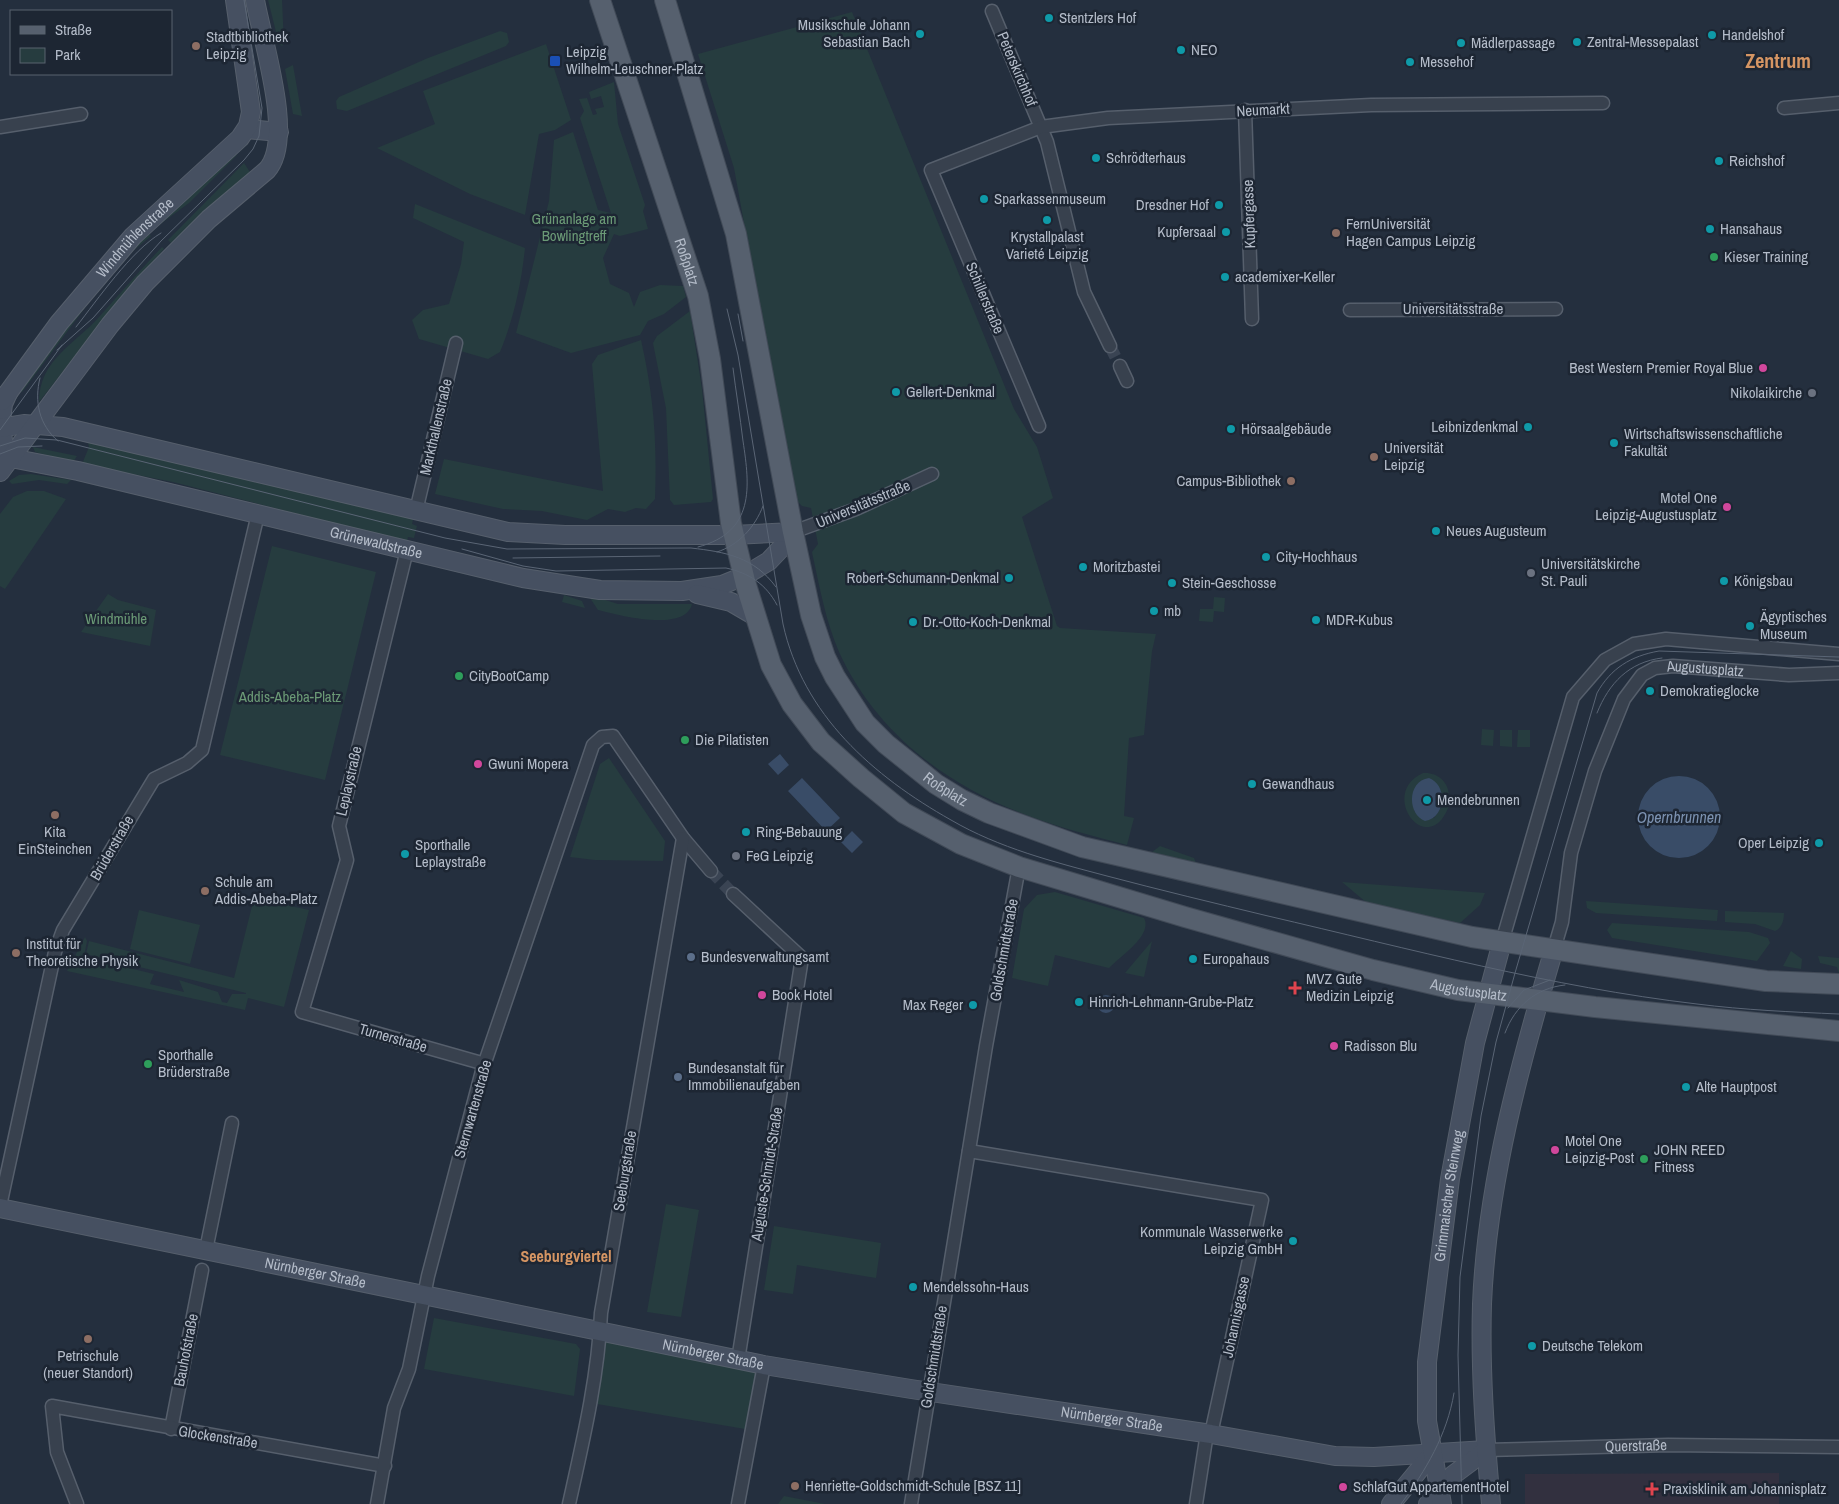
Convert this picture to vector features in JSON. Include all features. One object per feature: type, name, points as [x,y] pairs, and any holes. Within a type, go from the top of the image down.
[{"type":"main road","points":[[235,0],[251,112],[247,129],[279,132]]},
{"type":"main road","points":[[0,472],[34,424],[110,325],[145,283],[209,219],[267,170],[276,155],[279,132],[275,94],[255,0]]},
{"type":"main road","name":"Roßplatz","points":[[600,0],[703,314],[733,535],[755,616],[771,665],[792,704],[821,742],[861,778],[904,813],[961,844],[1019,867],[1185,917]]},
{"type":"main road","name":"Roßplatz","points":[[665,0],[736,234],[793,532],[811,615],[825,657],[835,677],[865,724],[911,764],[962,800],[1032,830],[1082,847],[1472,938],[1502,942]]},
{"type":"main road","name":"Windmühlenstraße","points":[[1,428],[4,398],[59,323],[133,236],[240,138],[247,129]]},
{"type":"main road","points":[[11,456],[5,447],[1,428],[34,424],[63,427],[497,530],[527,534],[733,535],[793,532]]},
{"type":"main road","name":"Grünewaldstraße","points":[[11,456],[562,586],[618,591],[682,591],[710,588],[744,576]]},
{"type":"main road","points":[[744,576],[772,558],[793,532]]},
{"type":"main road","points":[[682,591],[731,602],[755,616]]},
{"type":"main road","name":"Augustusplatz","points":[[1185,917],[1373,970],[1458,990],[1759,1024],[1839,1031]]},
{"type":"main road","points":[[1502,942],[1554,948],[1766,981],[1839,984]]},
{"type":"main road","name":"Grimmaischer Steinweg","points":[[1441,1497],[1426,1412],[1427,1362],[1442,1230],[1475,1043],[1502,942]]},
{"type":"main road","points":[[1491,1504],[1482,1367],[1482,1302],[1488,1236],[1522,1057],[1554,948]]},
{"type":"main road","name":"Nürnberger Straße","points":[[0,1207],[764,1365],[1346,1457],[1432,1454]]},
{"type":"main road","points":[[1428,1504],[1441,1497],[1460,1468],[1486,1450]]},
{"type":"main road","name":"Querstraße","points":[[1432,1454],[1486,1450]]},
{"type":"main road","points":[[1391,1504],[1432,1454]]},
{"type":"street","name":"Peterskirchhof","points":[[992,12],[1047,142],[1084,292],[1110,346]]},
{"type":"street","name":"Neumarkt","points":[[931,170],[1041,126],[1108,118],[1245,110],[1430,104],[1604,103]]},
{"type":"street","points":[[1784,108],[1839,103]]},
{"type":"street","name":"Kupfergasse","points":[[1245,110],[1252,319]]},
{"type":"street","points":[[0,127],[81,114]]},
{"type":"street","name":"Schillerstraße","points":[[931,170],[1039,426]]},
{"type":"street","name":"Universitätsstraße","points":[[1350,310],[1556,309]]},
{"type":"street","name":"Markthallenstraße","points":[[416,511],[456,342]]},
{"type":"street","points":[[1120,366],[1127,381]]},
{"type":"street","name":"Universitätsstraße","points":[[793,532],[856,509],[932,474]]},
{"type":"street","name":"Brüderstraße","points":[[0,1207],[55,952],[64,930],[154,779],[188,763],[202,750],[258,514]]},
{"type":"street","name":"Leplaystraße","points":[[302,1012],[347,860],[339,826],[407,550]]},
{"type":"street","name":"Augustusplatz","points":[[1502,942],[1573,698],[1605,660],[1634,644],[1660,639],[1692,640],[1839,654]]},
{"type":"street","name":"Augustusplatz","points":[[1554,948],[1562,922],[1571,853],[1595,771],[1624,699],[1638,678],[1655,668],[1673,666],[1788,675],[1839,674]]},
{"type":"street","name":"Sternwartenstraße","points":[[377,1504],[394,1408],[409,1369],[442,1221],[485,1064],[593,746],[602,737],[613,736],[683,838]]},
{"type":"street","points":[[683,838],[711,870]]},
{"type":"street","name":"Seeburgstraße","points":[[569,1504],[591,1403],[601,1332],[601,1313],[683,838]]},
{"type":"street","name":"Goldschmidtstraße","points":[[911,1504],[969,1151],[1019,867]]},
{"type":"street","name":"Auguste-Schmidt-Straße","points":[[733,894],[802,958],[738,1360]]},
{"type":"street","name":"Turnerstraße","points":[[302,1012],[485,1064]]},
{"type":"street","points":[[206,1250],[232,1123]]},
{"type":"street","name":"Johannisgasse","points":[[969,1151],[1262,1200],[1209,1434],[1196,1504]]},
{"type":"street","name":"Bauhofstraße","points":[[171,1429],[202,1270]]},
{"type":"street","points":[[738,1504],[764,1365]]},
{"type":"street","name":"Glockenstraße","points":[[77,1504],[57,1452],[52,1406],[171,1429],[385,1466]]},
{"type":"street","name":"Querstraße","points":[[1486,1450],[1668,1445],[1839,1447]]},
{"type":"shaded area","name":"Praxisklinik am Johannisplatz","points":[[1779,1473],[1779,1504],[1525,1504],[1525,1474]]},
{"type":"green space","points":[[268,0],[282,0],[284,44],[282,46],[279,44]]},
{"type":"green space","points":[[852,12],[1014,409],[1037,447],[1053,498],[1022,517],[1057,626],[1060,628],[1156,634],[1152,651],[1144,735],[1129,738],[1124,816],[1134,818],[1127,845],[1061,827],[1008,808],[948,776],[921,757],[897,735],[875,710],[855,682],[839,652],[830,629],[812,552],[818,544],[811,508],[802,506],[797,501],[780,420],[734,168],[698,54]]},
{"type":"green space","points":[[500,31],[507,33],[509,42],[506,46],[347,111],[337,109],[336,101],[339,97],[428,58]]},
{"type":"green space","points":[[546,44],[571,120],[555,130],[539,134],[525,215],[470,194],[377,148],[435,124],[423,91]]},
{"type":"green space","points":[[293,65],[302,116],[293,114],[285,69]]},
{"type":"green space","name":"Grünanlage am Bowlingtreff","points":[[614,82],[618,124],[645,205],[643,211],[648,229],[620,236],[614,234],[603,258],[610,284],[629,293],[634,307],[640,292],[660,285],[683,286],[686,297],[664,314],[648,321],[640,335],[571,353],[516,333],[549,201],[554,140],[573,132],[598,210],[611,213],[580,118],[584,111],[579,99],[587,98],[593,115],[597,114],[595,109],[604,107],[601,96],[591,99],[589,92]]},
{"type":"green space","points":[[235,154],[237,155],[189,203],[155,228],[152,224]]},
{"type":"green space","points":[[244,163],[250,172],[171,243],[168,240]]},
{"type":"green space","points":[[415,204],[525,248],[519,288],[509,326],[500,352],[488,359],[419,339],[412,320],[423,310],[449,304],[461,264],[464,242],[413,218]]},
{"type":"green space","points":[[146,231],[151,236],[134,250],[90,301],[22,392],[18,390],[70,319]]},
{"type":"green space","points":[[162,247],[164,249],[103,320],[39,402],[45,375],[52,364],[60,354],[90,327]]},
{"type":"green space","points":[[690,311],[702,389],[713,499],[711,502],[674,505],[670,500],[666,408],[653,343],[657,336]]},
{"type":"green space","points":[[641,340],[654,419],[655,499],[646,509],[636,508],[625,512],[608,509],[587,520],[542,511],[503,509],[435,494],[444,459],[603,491],[592,364],[598,355]]},
{"type":"green space","points":[[88,442],[413,519],[412,524],[417,526],[414,538],[408,537],[407,542],[173,482],[82,464],[89,447]]},
{"type":"green space","points":[[33,447],[77,456],[73,462],[35,452]]},
{"type":"green space","points":[[31,474],[71,480],[67,484],[39,480],[12,484],[9,481],[19,475]]},
{"type":"green space","points":[[27,491],[44,491],[66,499],[5,589],[0,586],[0,514],[13,497]]},
{"type":"green space","name":"Addis-Abeba-Platz","points":[[272,546],[376,572],[325,780],[220,755]]},
{"type":"green space","name":"Windmühle","points":[[108,594],[118,600],[156,610],[150,646],[81,632]]},
{"type":"green space","points":[[564,595],[582,601],[585,608],[562,602]]},
{"type":"green space","points":[[1214,597],[1225,598],[1224,612],[1214,611],[1213,622],[1199,621],[1200,609],[1213,609]]},
{"type":"green space","points":[[590,598],[599,598],[618,604],[692,604],[687,613],[677,618],[650,620],[598,610]]},
{"type":"green space","points":[[1482,729],[1494,730],[1493,746],[1481,745]]},
{"type":"green space","points":[[1500,730],[1512,730],[1512,747],[1500,746]]},
{"type":"green space","points":[[1518,730],[1530,730],[1530,747],[1517,747]]},
{"type":"green space","points":[[609,758],[665,841],[663,861],[595,860],[570,857],[600,764]]},
{"type":"green space","points":[[1423,773],[1433,774],[1441,778],[1448,790],[1448,808],[1442,819],[1433,826],[1423,827],[1408,814],[1405,792],[1411,781]],"holes":[[[1442,796],[1442,806],[1434,818],[1414,811],[1414,807]]]},
{"type":"green space","points":[[1160,846],[1194,858],[1196,863],[1152,852]]},
{"type":"green space","points":[[1342,882],[1485,893],[1480,905],[1460,923],[1367,903]]},
{"type":"green space","points":[[1055,892],[1144,918],[1146,925],[1144,931],[1134,945],[1109,968],[1055,955],[1048,986],[1012,978],[1024,909],[1037,895]]},
{"type":"green space","points":[[254,898],[309,910],[284,1007],[248,998],[245,1010],[67,971],[85,937],[87,941],[84,956],[86,967],[96,968],[108,963],[154,974],[150,984],[184,992],[179,980],[218,992],[222,1002],[227,1003],[232,994],[246,993],[86,954],[89,941],[234,978]]},
{"type":"green space","points":[[1586,901],[1718,910],[1717,921],[1596,913],[1587,908]]},
{"type":"green space","points":[[139,910],[200,925],[190,964],[130,949]]},
{"type":"green space","points":[[1725,911],[1784,913],[1784,916],[1781,926],[1775,931],[1755,924],[1725,922]]},
{"type":"green space","points":[[1612,923],[1749,932],[1768,938],[1770,943],[1757,961],[1612,938],[1607,930]]},
{"type":"green space","points":[[1152,941],[1144,977],[1125,973]]},
{"type":"green space","points":[[1791,951],[1802,959],[1801,969],[1783,966]]},
{"type":"green space","points":[[1818,956],[1839,958],[1839,974],[1837,967],[1820,963]]},
{"type":"green space","points":[[666,1204],[699,1210],[681,1317],[647,1312]]},
{"type":"green space","points":[[774,1226],[881,1243],[876,1278],[797,1265],[793,1294],[764,1290]]},
{"type":"green space","points":[[434,1318],[576,1344],[580,1349],[574,1396],[424,1369]]},
{"type":"green space","points":[[601,1332],[764,1365],[751,1430],[591,1403]]},
{"type":"green space","points":[[784,1496],[825,1504],[778,1504]]},
{"type":"water","points":[[780,754],[789,765],[778,775],[768,764]]},
{"type":"water","name":"Opernbrunnen","points":[[1679,776],[1695,779],[1708,788],[1717,801],[1720,817],[1717,833],[1708,846],[1695,855],[1679,858],[1663,855],[1650,846],[1641,833],[1638,817],[1641,801],[1650,788],[1663,779]]},
{"type":"water","points":[[802,778],[840,818],[826,831],[788,791]]},
{"type":"water","name":"Mendebrunnen","points":[[1429,778],[1439,787],[1442,801],[1441,808],[1437,814],[1432,819],[1425,821],[1415,812],[1412,798],[1413,791],[1417,785],[1422,780]]},
{"type":"water","points":[[852,831],[863,842],[852,853],[841,842]]},
{"type":"water","points":[[1102,995],[1110,995],[1115,1000],[1113,1011],[1102,1013],[1097,1008],[1097,1000]]},
{"type":"tunnel","points":[[1110,346],[1120,366]]},
{"type":"tunnel","points":[[711,871],[733,894]]},
{"type":"tram line","points":[[57,350],[93,318],[161,241],[253,149],[259,136],[262,108],[244,0]]},
{"type":"tram line","points":[[76,327],[127,263],[138,251],[161,233]]},
{"type":"tram line","points":[[727,309],[738,355],[783,624],[793,657],[807,687],[824,714],[845,740],[869,763],[922,803],[988,839],[1047,860],[1428,954],[1589,988],[1643,997],[1732,1008],[1839,1014]]},
{"type":"tram line","points":[[738,314],[743,341]]},
{"type":"tram line","points":[[0,430],[62,345]]},
{"type":"tram line","points":[[698,547],[717,540],[730,531],[739,519],[747,491],[747,475],[733,368]]},
{"type":"tram line","points":[[40,378],[38,404],[42,420],[46,428],[58,441]]},
{"type":"tram line","points":[[0,446],[25,438],[57,440],[445,538],[507,549],[691,548],[716,552],[727,554],[749,563],[776,587]]},
{"type":"tram line","points":[[0,454],[18,447],[42,446]]},
{"type":"tram line","points":[[717,552],[739,540],[756,521],[763,506]]},
{"type":"tram line","points":[[462,549],[523,566],[556,571],[726,568],[756,580],[768,591],[777,605]]},
{"type":"tram line","points":[[513,558],[660,556]]},
{"type":"tram line","points":[[1462,1504],[1458,1355],[1460,1277],[1481,1116],[1496,1042],[1597,693],[1615,670],[1623,664],[1639,656],[1659,651],[1839,657]]},
{"type":"tram line","points":[[1597,713],[1614,683],[1630,669],[1650,660],[1662,658]]},
{"type":"tram line","points":[[1508,1008],[1524,990],[1550,980]]},
{"type":"tram line","points":[[1505,1033],[1509,1023],[1528,1000],[1545,990],[1565,985]]},
{"type":"tram line","points":[[1401,1504],[1427,1465],[1441,1438],[1454,1393]]},
{"type":"place","name":"Stentzlers Hof","points":[[1049,18]]},
{"type":"place","name":"Musikschule Johann Sebastian Bach","points":[[920,34]]},
{"type":"place","name":"Handelshof","points":[[1712,35]]},
{"type":"place","name":"Zentral-Messepalast","points":[[1577,42]]},
{"type":"place","name":"Mädlerpassage","points":[[1461,43]]},
{"type":"place","name":"Stadtbibliothek Leipzig","points":[[196,46]]},
{"type":"place","name":"NEO","points":[[1181,50]]},
{"type":"place","name":"Leipzig Wilhelm-Leuschner-Platz","points":[[555,61]]},
{"type":"place","name":"Messehof","points":[[1410,62]]},
{"type":"place","name":"Schrödterhaus","points":[[1096,158]]},
{"type":"place","name":"Reichshof","points":[[1719,161]]},
{"type":"place","name":"Sparkassenmuseum","points":[[984,199]]},
{"type":"place","name":"Dresdner Hof","points":[[1219,205]]},
{"type":"place","name":"Krystallpalast Varieté Leipzig","points":[[1047,220]]},
{"type":"place","name":"Hansahaus","points":[[1710,229]]},
{"type":"place","name":"Kupfersaal","points":[[1226,232]]},
{"type":"place","name":"FernUniversität Hagen Campus Leipzig","points":[[1336,233]]},
{"type":"place","name":"Kieser Training","points":[[1714,257]]},
{"type":"place","name":"academixer-Keller","points":[[1225,277]]},
{"type":"place","name":"Best Western Premier Royal Blue","points":[[1763,368]]},
{"type":"place","name":"Gellert-Denkmal","points":[[896,392]]},
{"type":"place","name":"Nikolaikirche","points":[[1812,393]]},
{"type":"place","name":"Leibnizdenkmal","points":[[1528,427]]},
{"type":"place","name":"Hörsaalgebäude","points":[[1231,429]]},
{"type":"place","name":"Wirtschaftswissenschaftliche Fakultät","points":[[1614,443]]},
{"type":"place","name":"Universität Leipzig","points":[[1374,457]]},
{"type":"place","name":"Campus-Bibliothek","points":[[1291,481]]},
{"type":"place","name":"Motel One Leipzig-Augustusplatz","points":[[1727,507]]},
{"type":"place","name":"Neues Augusteum","points":[[1436,531]]},
{"type":"place","name":"City-Hochhaus","points":[[1266,557]]},
{"type":"place","name":"Moritzbastei","points":[[1083,567]]},
{"type":"place","name":"Universitätskirche St. Pauli","points":[[1531,573]]},
{"type":"place","name":"Robert-Schumann-Denkmal","points":[[1009,578]]},
{"type":"place","name":"Königsbau","points":[[1724,581]]},
{"type":"place","name":"Stein-Geschosse","points":[[1172,583]]},
{"type":"place","name":"mb","points":[[1154,611]]},
{"type":"place","name":"MDR-Kubus","points":[[1316,620]]},
{"type":"place","name":"Dr.-Otto-Koch-Denkmal","points":[[913,622]]},
{"type":"place","name":"Ägyptisches Museum","points":[[1750,626]]},
{"type":"place","name":"CityBootCamp","points":[[459,676]]},
{"type":"place","name":"Demokratieglocke","points":[[1650,691]]},
{"type":"place","name":"Die Pilatisten","points":[[685,740]]},
{"type":"place","name":"Gwuni Mopera","points":[[478,764]]},
{"type":"place","name":"Gewandhaus","points":[[1252,784]]},
{"type":"place","name":"Mendebrunnen","points":[[1427,800]]},
{"type":"place","name":"Kita EinSteinchen","points":[[55,815]]},
{"type":"place","name":"Ring-Bebauung","points":[[746,832]]},
{"type":"place","name":"Oper Leipzig","points":[[1819,843]]},
{"type":"place","name":"Sporthalle Leplaystraße","points":[[405,854]]},
{"type":"place","name":"FeG Leipzig","points":[[736,856]]},
{"type":"place","name":"Schule am Addis-Abeba-Platz","points":[[205,891]]},
{"type":"place","name":"Institut für Theoretische Physik","points":[[16,953]]},
{"type":"place","name":"Bundesverwaltungsamt","points":[[691,957]]},
{"type":"place","name":"Europahaus","points":[[1193,959]]},
{"type":"place","name":"MVZ Gute Medizin Leipzig","points":[[1295,988]]},
{"type":"place","name":"Book Hotel","points":[[762,995]]},
{"type":"place","name":"Hinrich-Lehmann-Grube-Platz","points":[[1079,1002]]},
{"type":"place","name":"Max Reger","points":[[973,1005]]},
{"type":"place","name":"Radisson Blu","points":[[1334,1046]]},
{"type":"place","name":"Sporthalle Brüderstraße","points":[[148,1064]]},
{"type":"place","name":"Bundesanstalt für Immobilienaufgaben","points":[[678,1077]]},
{"type":"place","name":"Alte Hauptpost","points":[[1686,1087]]},
{"type":"place","name":"Motel One Leipzig-Post","points":[[1555,1150]]},
{"type":"place","name":"JOHN REED Fitness","points":[[1644,1159]]},
{"type":"place","name":"Kommunale Wasserwerke Leipzig GmbH","points":[[1293,1241]]},
{"type":"place","name":"Mendelssohn-Haus","points":[[913,1287]]},
{"type":"place","name":"Petrischule (neuer Standort)","points":[[88,1339]]},
{"type":"place","name":"Deutsche Telekom","points":[[1532,1346]]},
{"type":"place","name":"Henriette-Goldschmidt-Schule [BSZ 11]","points":[[795,1486]]},
{"type":"place","name":"SchlafGut AppartementHotel","points":[[1343,1487]]},
{"type":"place","name":"Praxisklinik am Johannisplatz","points":[[1652,1489]]},
{"type":"district","name":"Zentrum","points":[[1778,61]]},
{"type":"district","name":"Seeburgviertel","points":[[566,1256]]}]
